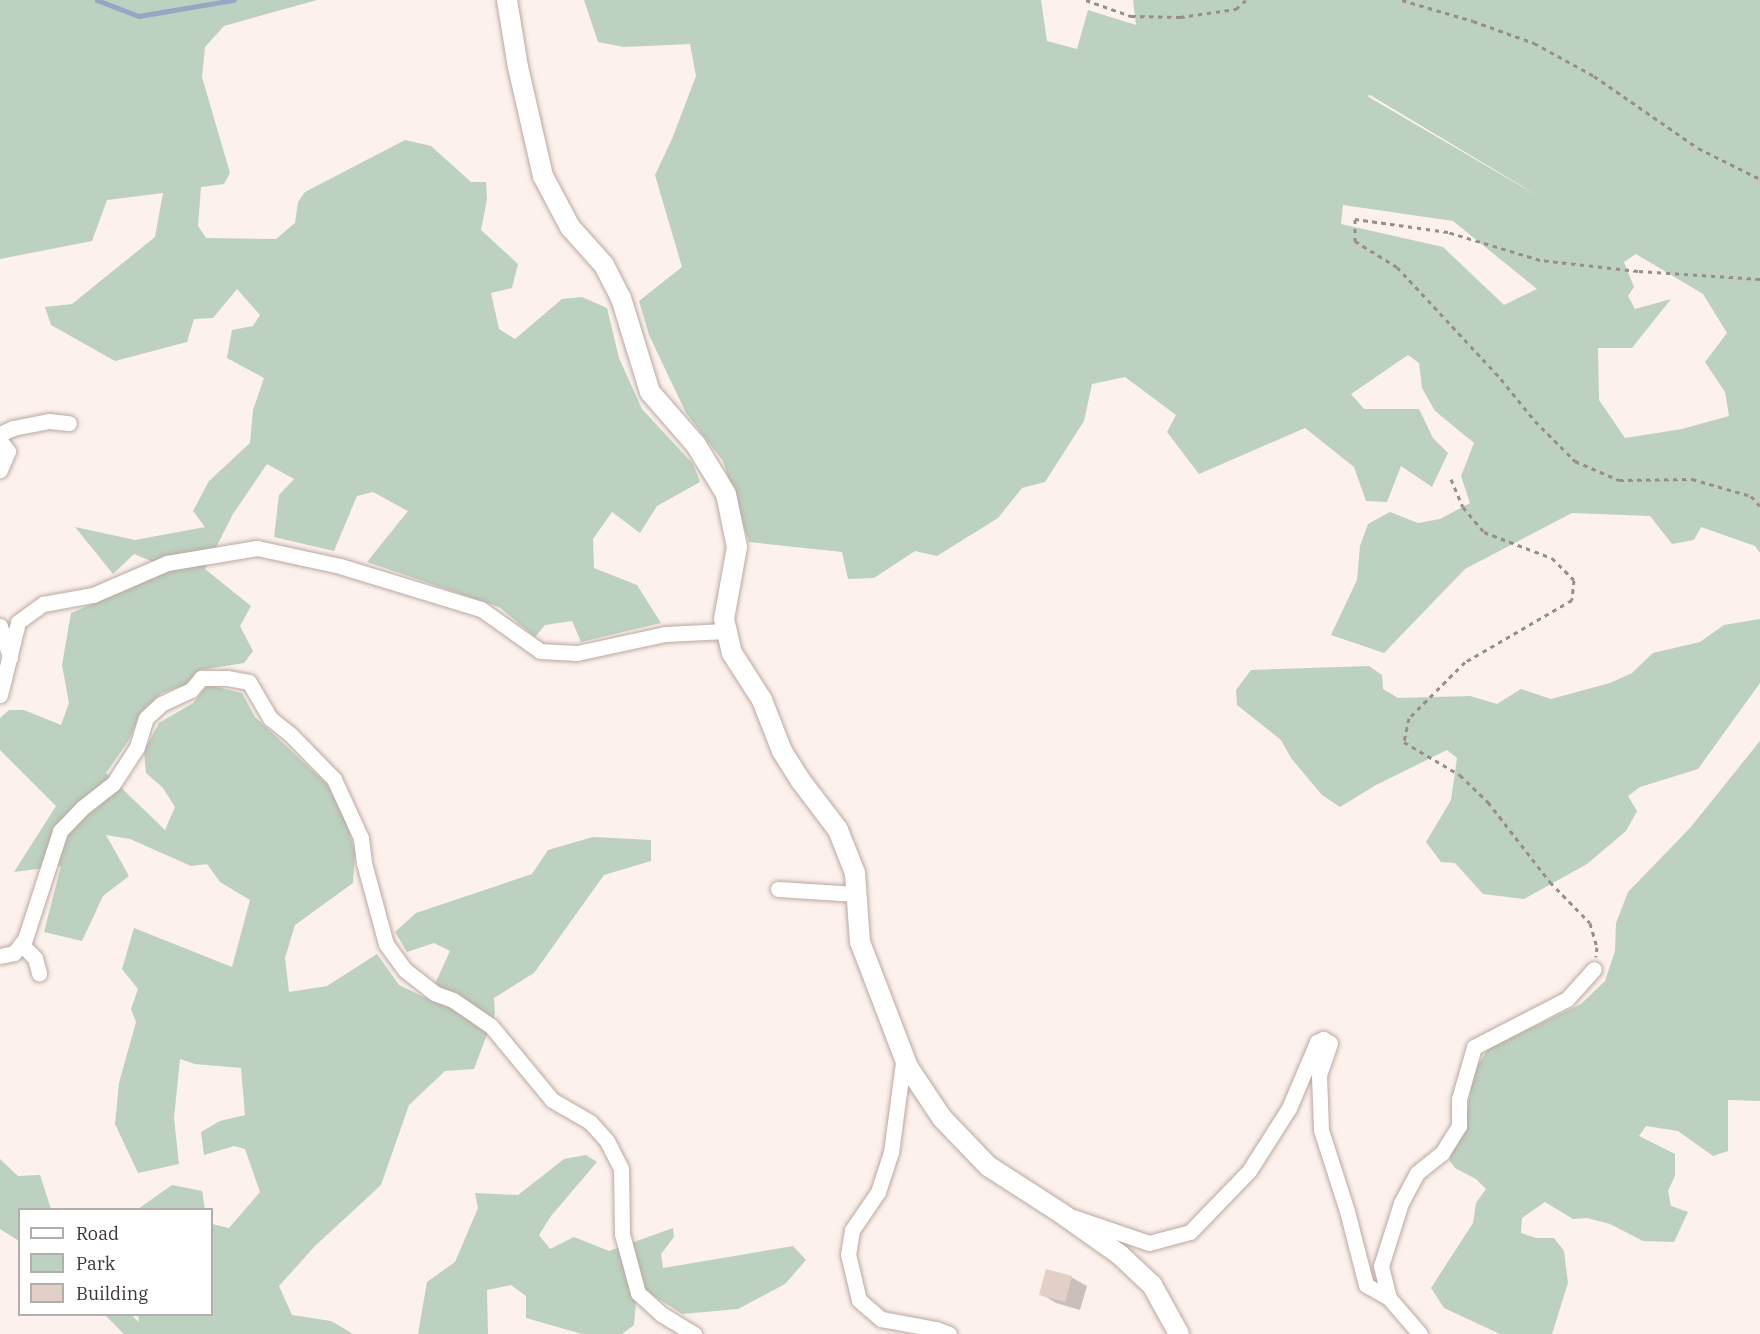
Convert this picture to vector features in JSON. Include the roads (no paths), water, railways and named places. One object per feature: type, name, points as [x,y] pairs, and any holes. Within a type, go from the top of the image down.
[{"type":"main road","points":[[507,0],[518,67],[543,176],[570,227],[604,265],[621,297],[650,392],[696,445],[726,494],[737,547],[724,619],[732,653],[762,700],[782,751],[801,781],[838,830],[855,873],[860,942],[908,1067],[942,1118],[988,1166],[1061,1213],[1120,1255],[1152,1285],[1179,1334]]},
{"type":"street","points":[[0,434],[13,428],[49,421],[69,423]]},
{"type":"street","points":[[0,441],[8,451],[0,470]]},
{"type":"street","points":[[0,695],[11,660],[18,622],[43,604],[93,595],[167,563],[257,548],[340,566],[481,609],[540,651],[577,653],[665,634],[726,632]]},
{"type":"street","points":[[0,626],[11,660]]},
{"type":"street","points":[[0,956],[14,953],[25,939],[60,831],[82,808],[113,784],[137,747],[146,718],[161,704],[191,690],[201,678],[227,678],[249,682],[270,718],[297,741],[334,779],[361,838],[364,863],[386,944],[399,961],[434,993],[453,1000],[491,1026],[552,1100],[590,1122],[607,1141],[621,1169],[622,1234],[638,1293],[661,1314],[694,1334]]},
{"type":"street","points":[[778,890],[856,894]]},
{"type":"street","points":[[21,944],[35,958],[39,973]]},
{"type":"street","points":[[1389,1298],[1381,1266],[1401,1203],[1417,1173],[1442,1154],[1459,1126],[1459,1099],[1474,1047],[1567,999],[1594,969]]},
{"type":"street","points":[[1061,1213],[1149,1243],[1190,1232],[1249,1171],[1288,1108],[1317,1042],[1323,1039],[1330,1043],[1319,1075],[1320,1130],[1347,1211],[1366,1285],[1389,1298],[1420,1334]]},
{"type":"street","points":[[904,1055],[891,1152],[878,1192],[852,1230],[848,1254],[859,1300],[881,1319],[936,1329],[949,1334]]},
{"type":"waterway","points":[[97,0],[139,16],[234,0]]}]
